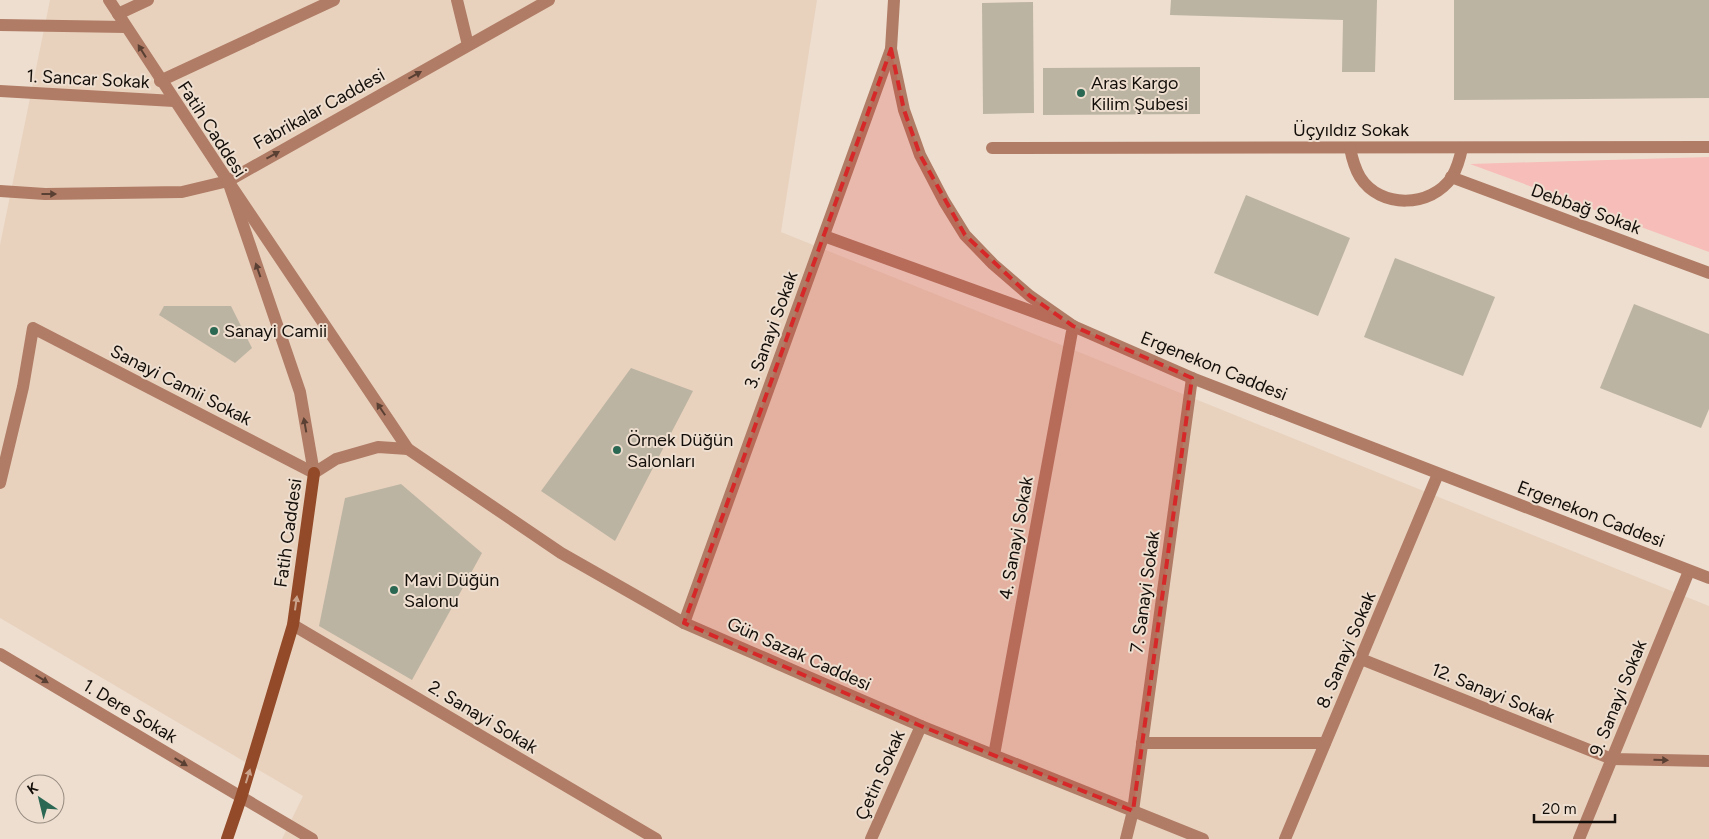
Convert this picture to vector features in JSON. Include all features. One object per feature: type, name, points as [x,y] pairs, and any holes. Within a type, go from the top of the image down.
[{"type":"main road","name":"Fatih Caddesi","points":[[227,839],[292,625],[314,473]]},
{"type":"street","name":"Fatih Caddesi","points":[[108,0],[228,180],[300,392],[314,473]]},
{"type":"street","points":[[118,14],[148,0]]},
{"type":"street","points":[[160,80],[334,0]]},
{"type":"street","points":[[457,0],[468,45]]},
{"type":"street","name":"Fabrikalar Caddesi","points":[[0,191],[45,194],[182,192],[228,180],[549,0]]},
{"type":"street","name":"Ergenekon Caddesi","points":[[894,0],[891,49],[904,110],[920,155],[944,201],[965,235],[993,264],[1030,296],[1073,326],[1192,378],[1709,578]]},
{"type":"street","points":[[0,25],[126,27]]},
{"type":"street","name":"3. Sanayi Sokak","points":[[684,623],[891,49]]},
{"type":"street","name":"1. Sancar Sokak","points":[[0,91],[174,101]]},
{"type":"street","name":"Üçyıldız Sokak","points":[[992,148],[1709,148]]},
{"type":"street","points":[[1350,148],[1352,162],[1360,178],[1372,190],[1388,198],[1406,201],[1423,198],[1439,190],[1451,177],[1459,162],[1462,148]]},
{"type":"street","name":"Debbağ Sokak","points":[[1451,177],[1709,273]]},
{"type":"street","points":[[228,180],[408,449]]},
{"type":"street","points":[[824,236],[1073,326]]},
{"type":"street","name":"4. Sanayi Sokak","points":[[994,755],[1073,326]]},
{"type":"street","name":"Sanayi Camii Sokak","points":[[0,483],[23,387],[33,328],[314,473]]},
{"type":"street","name":"7. Sanayi Sokak","points":[[1126,839],[1133,811],[1192,378]]},
{"type":"street","points":[[314,473],[336,459],[378,447],[408,449]]},
{"type":"street","name":"Gün Sazak Caddesi","points":[[408,449],[561,553],[684,623],[921,726],[1203,839]]},
{"type":"street","name":"8. Sanayi Sokak","points":[[1285,839],[1438,474]]},
{"type":"street","name":"9. Sanayi Sokak","points":[[1579,839],[1689,571]]},
{"type":"street","name":"2. Sanayi Sokak","points":[[292,625],[656,839]]},
{"type":"street","name":"1. Dere Sokak","points":[[0,654],[312,839]]},
{"type":"street","name":"12. Sanayi Sokak","points":[[1361,659],[1612,759]]},
{"type":"street","name":"Çetin Sokak","points":[[871,839],[921,726]]},
{"type":"street","points":[[1142,743],[1325,743]]},
{"type":"street","points":[[1612,759],[1709,761]]},
{"type":"highlighted area","points":[[891,49],[904,110],[920,155],[965,235],[1030,296],[1073,326],[1192,378],[1133,811],[921,726],[684,623]]},
{"type":"shaded area","points":[[50,0],[817,0],[781,232],[1709,606],[1709,839],[282,839],[303,796],[0,618],[0,245]]},
{"type":"shaded area","points":[[1709,157],[1709,252],[1470,164]]},
{"type":"building","points":[[1171,0],[1377,0],[1375,72],[1342,72],[1343,20],[1170,15]]},
{"type":"building","points":[[1454,0],[1709,0],[1709,98],[1454,100]]},
{"type":"building","points":[[1033,2],[1034,113],[983,114],[982,3]]},
{"type":"building","points":[[1200,67],[1200,114],[1043,115],[1043,68]]},
{"type":"building","points":[[1246,195],[1350,238],[1318,316],[1214,273]]},
{"type":"building","points":[[1395,258],[1495,297],[1463,376],[1364,337]]},
{"type":"building","points":[[1634,304],[1709,334],[1709,409],[1701,428],[1600,388]]},
{"type":"building","name":"Sanayi Camii","points":[[164,306],[231,306],[252,348],[235,363],[159,315]]},
{"type":"building","name":"Örnek Düğün Salonları","points":[[631,368],[693,391],[615,541],[541,491]]},
{"type":"building","name":"Mavi Düğün Salonu","points":[[401,484],[482,553],[412,680],[319,626],[345,498]]},
{"type":"place","name":"Aras Kargo Kilim Şubesi","points":[[1081,93]]},
{"type":"place","name":"Sanayi Camii","points":[[214,331]]},
{"type":"place","name":"Örnek Düğün Salonları","points":[[617,450]]},
{"type":"place","name":"Mavi Düğün Salonu","points":[[394,590]]}]
